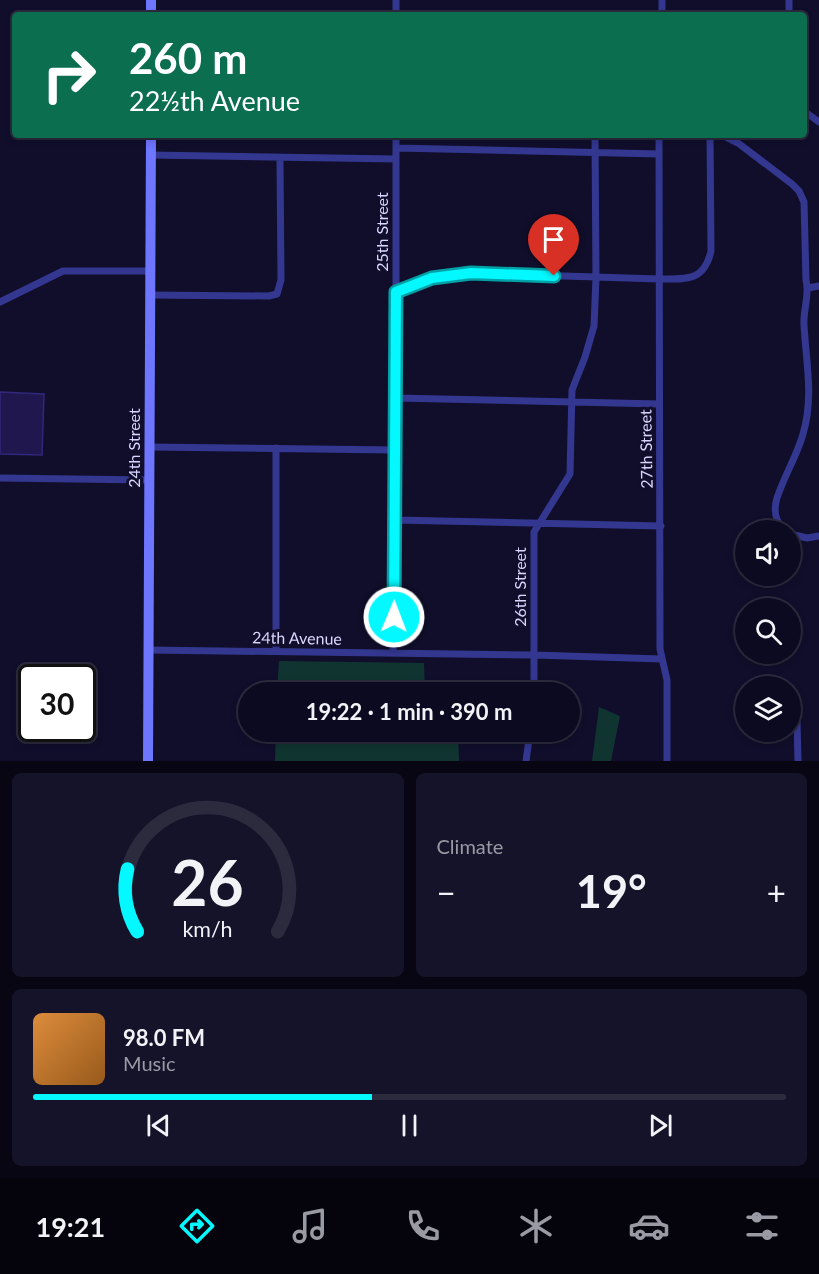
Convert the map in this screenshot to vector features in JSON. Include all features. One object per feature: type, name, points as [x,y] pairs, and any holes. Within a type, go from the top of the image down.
[{"type":"street","name":"24th Street","points":[[148,761],[151,138]]},
{"type":"street","name":"25th Street","points":[[393,653],[396,138]]},
{"type":"street","name":"26th Street","points":[[534,682],[534,532],[570,474],[571,402],[574,384],[594,326],[595,138]]},
{"type":"street","name":"27th Street","points":[[659,138],[660,649],[667,680],[667,761]]},
{"type":"street","points":[[396,292],[432,278],[471,273],[596,278],[683,279],[693,277],[706,267],[711,252],[710,138]]},
{"type":"street","points":[[728,138],[781,175],[802,196],[808,288],[804,308],[809,380],[808,410],[803,434],[776,502],[775,517],[777,520]]},
{"type":"street","points":[[396,148],[659,154]]},
{"type":"street","points":[[150,155],[280,159],[396,159]]},
{"type":"street","points":[[150,295],[269,297],[279,291],[281,280],[280,159]]},
{"type":"street","points":[[0,296],[0,302],[63,271],[150,271]]},
{"type":"street","points":[[808,288],[819,286]]},
{"type":"street","points":[[396,398],[659,404]]},
{"type":"street","points":[[149,447],[394,450]]},
{"type":"street","points":[[276,448],[276,651]]},
{"type":"street","points":[[0,478],[149,480]]},
{"type":"street","points":[[395,520],[661,526]]},
{"type":"street","points":[[801,537],[819,536]]},
{"type":"street","name":"24th Avenue","points":[[149,650],[662,658]]},
{"type":"street","points":[[526,761],[529,742]]},
{"type":"street","points":[[798,742],[798,761]]},
{"type":"green space","points":[[279,661],[424,663],[425,682],[278,682]]},
{"type":"green space","points":[[599,707],[620,716],[611,761],[592,761]]},
{"type":"green space","points":[[276,742],[458,742],[459,761],[275,761]]},
{"type":"building","points":[[0,392],[44,394],[42,455],[0,454]]},
{"type":"route","points":[[394,617],[396,292],[432,278],[471,273],[554,276]]}]
